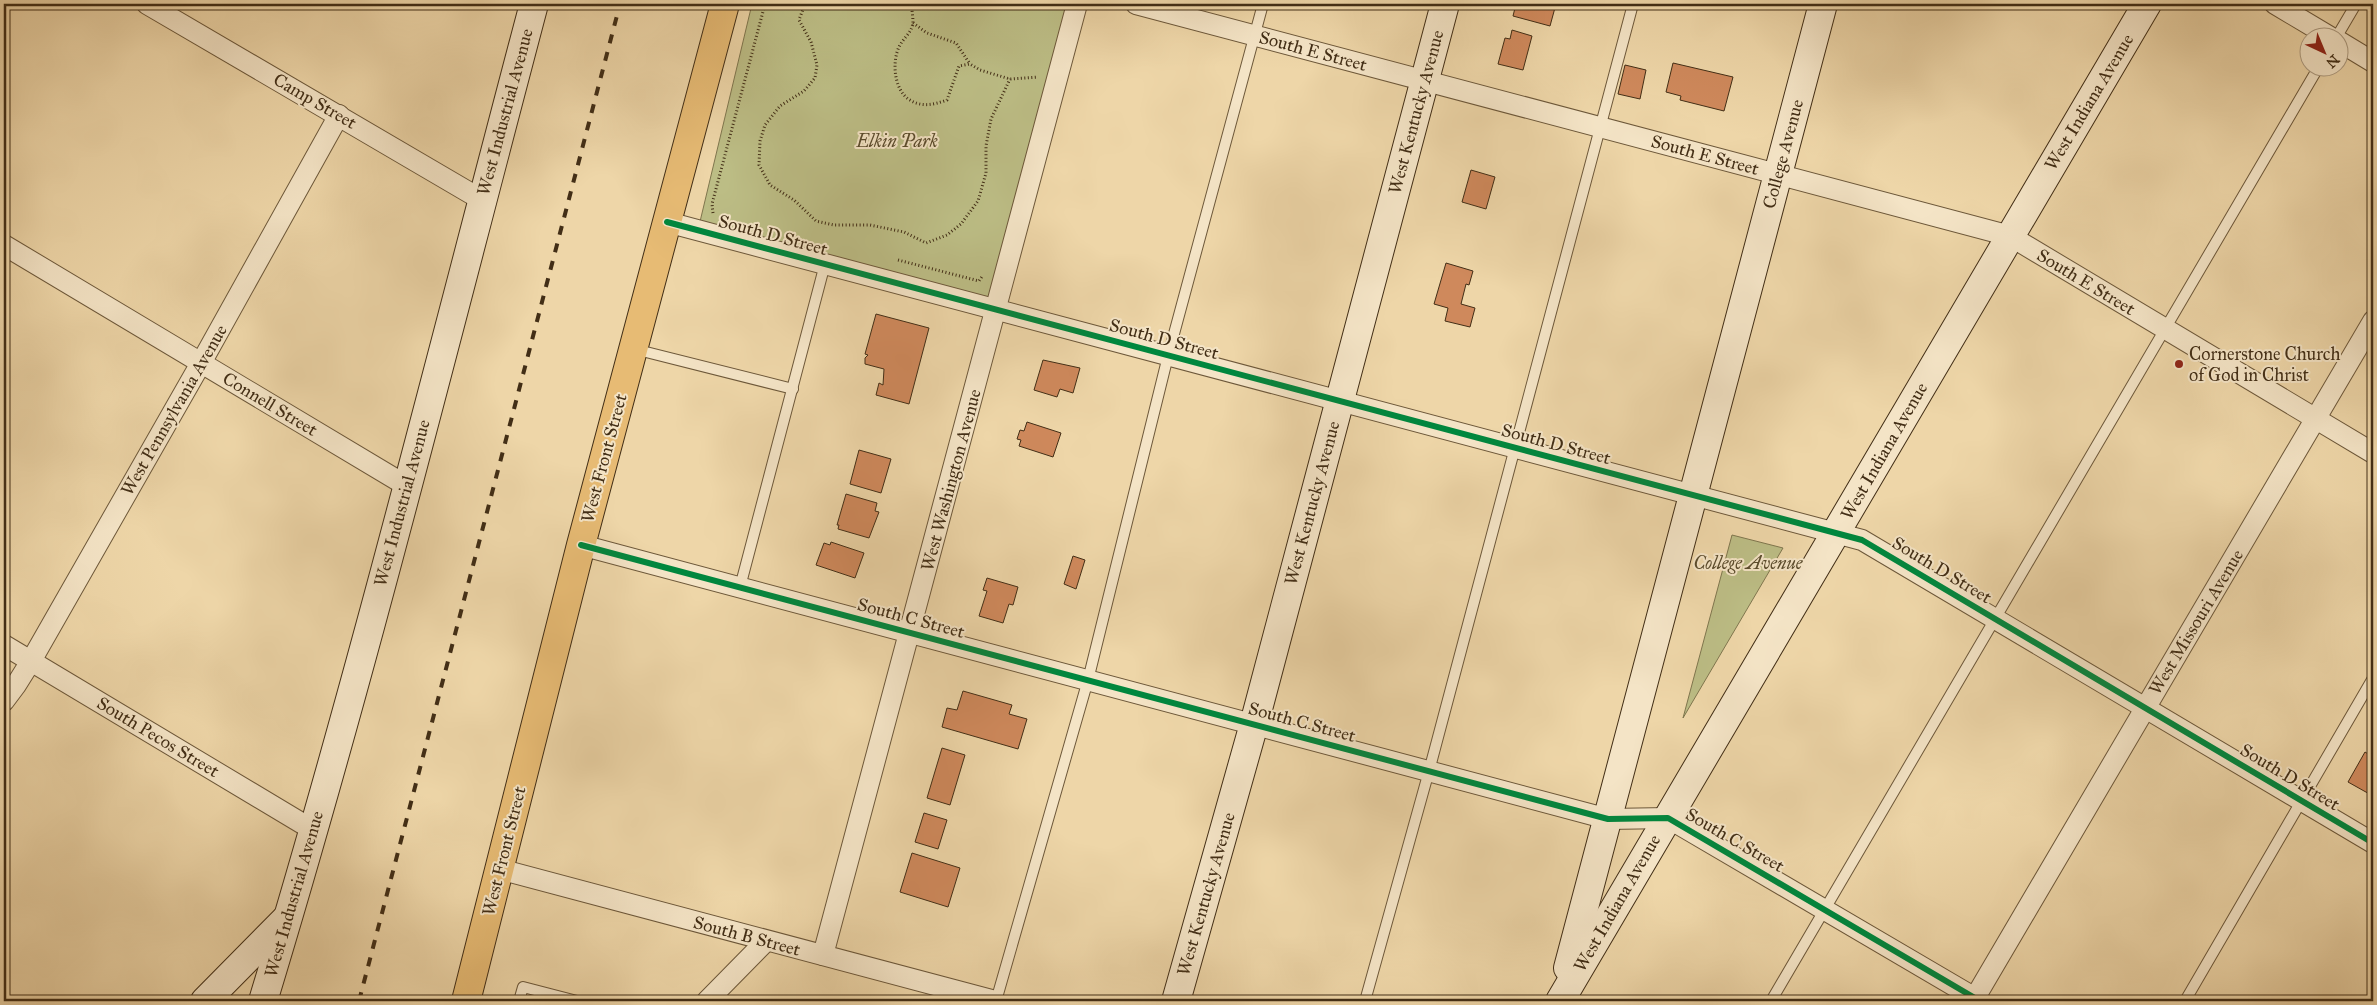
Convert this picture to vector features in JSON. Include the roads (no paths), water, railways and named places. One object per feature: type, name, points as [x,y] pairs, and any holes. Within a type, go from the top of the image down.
[{"type":"main road","name":"West Front Street","points":[[466,1001],[581,545],[725,4]]},
{"type":"street","name":"Camp Street","points":[[147,4],[482,200]]},
{"type":"street","name":"West Industrial Avenue","points":[[263,1001],[289,916],[407,486],[534,4]]},
{"type":"street","name":"West Washington Avenue","points":[[824,955],[996,310],[1047,79],[1076,4]]},
{"type":"street","name":"South E Street","points":[[1136,4],[2010,236],[2373,453]]},
{"type":"street","name":"West Kentucky Avenue","points":[[1176,1001],[1254,724],[1445,4]]},
{"type":"street","name":"College Avenue","points":[[1560,1001],[1823,4]]},
{"type":"street","name":"West Indiana Avenue","points":[[1560,1001],[2147,4]]},
{"type":"street","points":[[2275,4],[2315,28]]},
{"type":"street","points":[[2350,48],[2373,62]]},
{"type":"street","name":"West Pennsylvania Avenue","points":[[4,701],[31,661],[202,363],[339,115]]},
{"type":"street","name":"South D Street","points":[[667,222],[1862,540],[2373,843]]},
{"type":"street","name":"Connell Street","points":[[4,245],[407,486]]},
{"type":"street","name":"West Missouri Avenue","points":[[1976,1000],[2373,321]]},
{"type":"street","name":"South C Street","points":[[581,545],[1608,819],[1668,818],[1976,1000]]},
{"type":"street","name":"South Pecos Street","points":[[4,645],[313,830]]},
{"type":"street","name":"South B Street","points":[[499,869],[996,1001]]},
{"type":"street","points":[[205,1001],[289,916]]},
{"type":"street","points":[[707,1001],[766,941]]},
{"type":"lane","points":[[996,1001],[1088,680],[1168,356],[1263,4]]},
{"type":"lane","points":[[1365,1001],[1429,771],[1632,4]]},
{"type":"lane","points":[[2342,28],[2356,4]]},
{"type":"lane","points":[[1771,1001],[2312,78]]},
{"type":"lane","points":[[740,588],[825,264]]},
{"type":"lane","points":[[633,349],[793,389]]},
{"type":"lane","points":[[2185,1001],[2373,678]]},
{"type":"lane","points":[[519,1001],[523,986],[577,1001]]},
{"type":"railway","points":[[359,1001],[620,4]]},
{"type":"place","name":"Cornerstone Church of God in Christ","points":[[2179,364]]},
{"type":"park label","name":"Elkin Park","points":[[897,141]]}]
